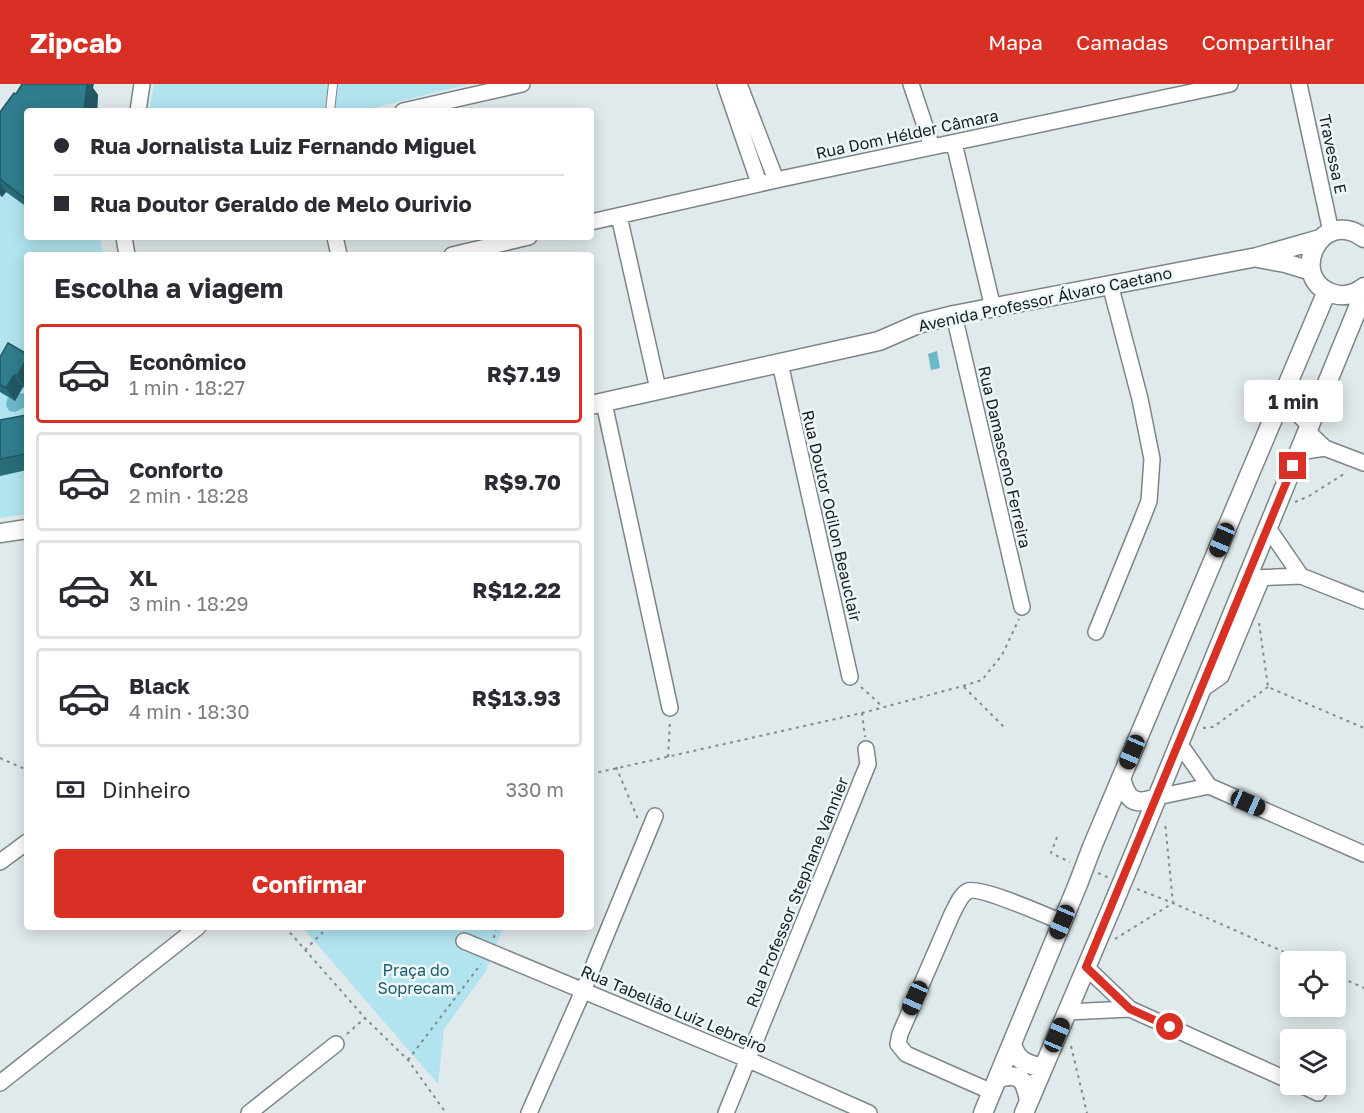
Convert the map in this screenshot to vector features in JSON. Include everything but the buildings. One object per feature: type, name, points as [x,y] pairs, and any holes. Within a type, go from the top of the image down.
[{"type":"street","points":[[138,108],[142,84]]},
{"type":"street","points":[[416,108],[522,84]]},
{"type":"street","points":[[725,84],[759,183]]},
{"type":"street","points":[[739,84],[776,180]]},
{"type":"street","points":[[911,84],[932,147]]},
{"type":"street","name":"Rua Dom Hélder Câmara","points":[[594,221],[759,183],[1230,84]]},
{"type":"street","name":"Travessa E","points":[[1299,84],[1329,234]]},
{"type":"street","points":[[954,143],[993,308]]},
{"type":"street","points":[[619,216],[657,389]]},
{"type":"street","name":"Avenida Professor Álvaro Caetano","points":[[597,404],[879,341],[918,324],[954,315],[1257,257],[1364,224]]},
{"type":"street","points":[[1364,238],[1345,230],[1329,234],[1313,249],[1310,260],[1311,271],[1317,283],[1327,291],[1345,295],[1364,287]]},
{"type":"street","points":[[465,252],[516,240]]},
{"type":"street","name":"Avenida Professor Álvaro Caetano","points":[[1257,257],[1311,271]]},
{"type":"street","points":[[1096,632],[1143,519],[1152,480],[1152,459],[1147,427],[1110,284]]},
{"type":"street","points":[[983,1113],[1092,847],[1327,291]]},
{"type":"street","points":[[1027,1107],[1201,690],[1254,578],[1268,528],[1364,293]]},
{"type":"street","name":"Rua Damasceno Ferreira","points":[[954,315],[1022,607]]},
{"type":"street","name":"Rua Doutor Odilon Beauclair","points":[[780,363],[850,677]]},
{"type":"street","points":[[597,404],[670,708]]},
{"type":"street","points":[[1276,412],[1289,409],[1295,411],[1325,448],[1360,469]]},
{"type":"street","points":[[1299,452],[1325,448]]},
{"type":"street","points":[[1268,528],[1301,576]]},
{"type":"street","points":[[0,533],[24,529]]},
{"type":"street","points":[[1254,578],[1301,576],[1364,601]]},
{"type":"street","points":[[1201,690],[1221,676],[1252,601],[1254,578]]},
{"type":"street","points":[[1182,737],[1209,786]]},
{"type":"street","name":"Rua Professor Stephane Vannier","points":[[726,1113],[868,764],[866,749]]},
{"type":"street","points":[[1121,778],[1128,796],[1140,802],[1209,786],[1364,854]]},
{"type":"street","points":[[530,1113],[655,816]]},
{"type":"street","points":[[0,862],[24,844]]},
{"type":"street","points":[[994,1085],[906,1054],[900,1049],[898,1040],[906,1019],[952,914],[964,894],[976,890],[991,894],[1062,922]]},
{"type":"street","points":[[0,1083],[194,930]]},
{"type":"street","name":"Rua Tabelião Luiz Lebreiro","points":[[464,941],[749,1060],[869,1113]]},
{"type":"street","points":[[1086,967],[1130,1009],[1280,1076]]},
{"type":"street","points":[[1066,1015],[1130,1009]]},
{"type":"street","points":[[1012,1043],[1017,1056],[1029,1064],[1043,1068]]},
{"type":"street","points":[[249,1113],[336,1044]]},
{"type":"street","points":[[994,1085],[1008,1075],[1018,1077],[1026,1085],[1027,1107]]},
{"type":"lane","points":[[330,108],[333,84]]},
{"type":"path","points":[[1281,496],[1294,502],[1309,496],[1346,471],[1360,469]]},
{"type":"path","points":[[1252,601],[1257,604],[1268,687]]},
{"type":"path","points":[[594,773],[883,707],[982,680],[993,668],[1018,622],[1022,607]]},
{"type":"path","points":[[850,677],[883,707]]},
{"type":"path","points":[[963,686],[1004,727]]},
{"type":"path","points":[[1268,687],[1364,728]]},
{"type":"path","points":[[1182,737],[1213,727],[1268,687]]},
{"type":"path","points":[[668,757],[670,708]]},
{"type":"path","points":[[862,712],[866,749]]},
{"type":"path","points":[[0,758],[24,769]]},
{"type":"path","points":[[616,767],[646,838]]},
{"type":"path","points":[[1165,821],[1173,903]]},
{"type":"path","points":[[1142,891],[1282,951]]},
{"type":"path","points":[[1112,941],[1173,903]]},
{"type":"path","points":[[288,930],[365,1018],[408,1060],[446,1113]]},
{"type":"path","points":[[305,950],[325,930]]},
{"type":"path","points":[[408,1060],[490,952],[495,930]]},
{"type":"path","points":[[1346,980],[1364,988]]},
{"type":"path","points":[[1066,1015],[1087,1113]]},
{"type":"path","points":[[336,1044],[365,1018]]},
{"type":"green space","points":[[154,84],[469,84],[373,108],[150,108]]},
{"type":"green space","points":[[24,113],[24,240],[100,240],[102,252],[24,252],[24,514],[0,518],[0,130]]},
{"type":"green space","name":"Praça do Soprecam","points":[[305,930],[502,930],[486,971],[444,1029],[438,1084]]},
{"type":"shaded area","points":[[937,351],[940,368],[931,370],[928,354]]},
{"type":"shaded area","points":[[14,393],[24,394],[24,408],[15,412],[9,411],[6,405],[7,399]]},
{"type":"route","points":[[1170,1027],[1130,1009],[1086,967],[1293,466]]}]
